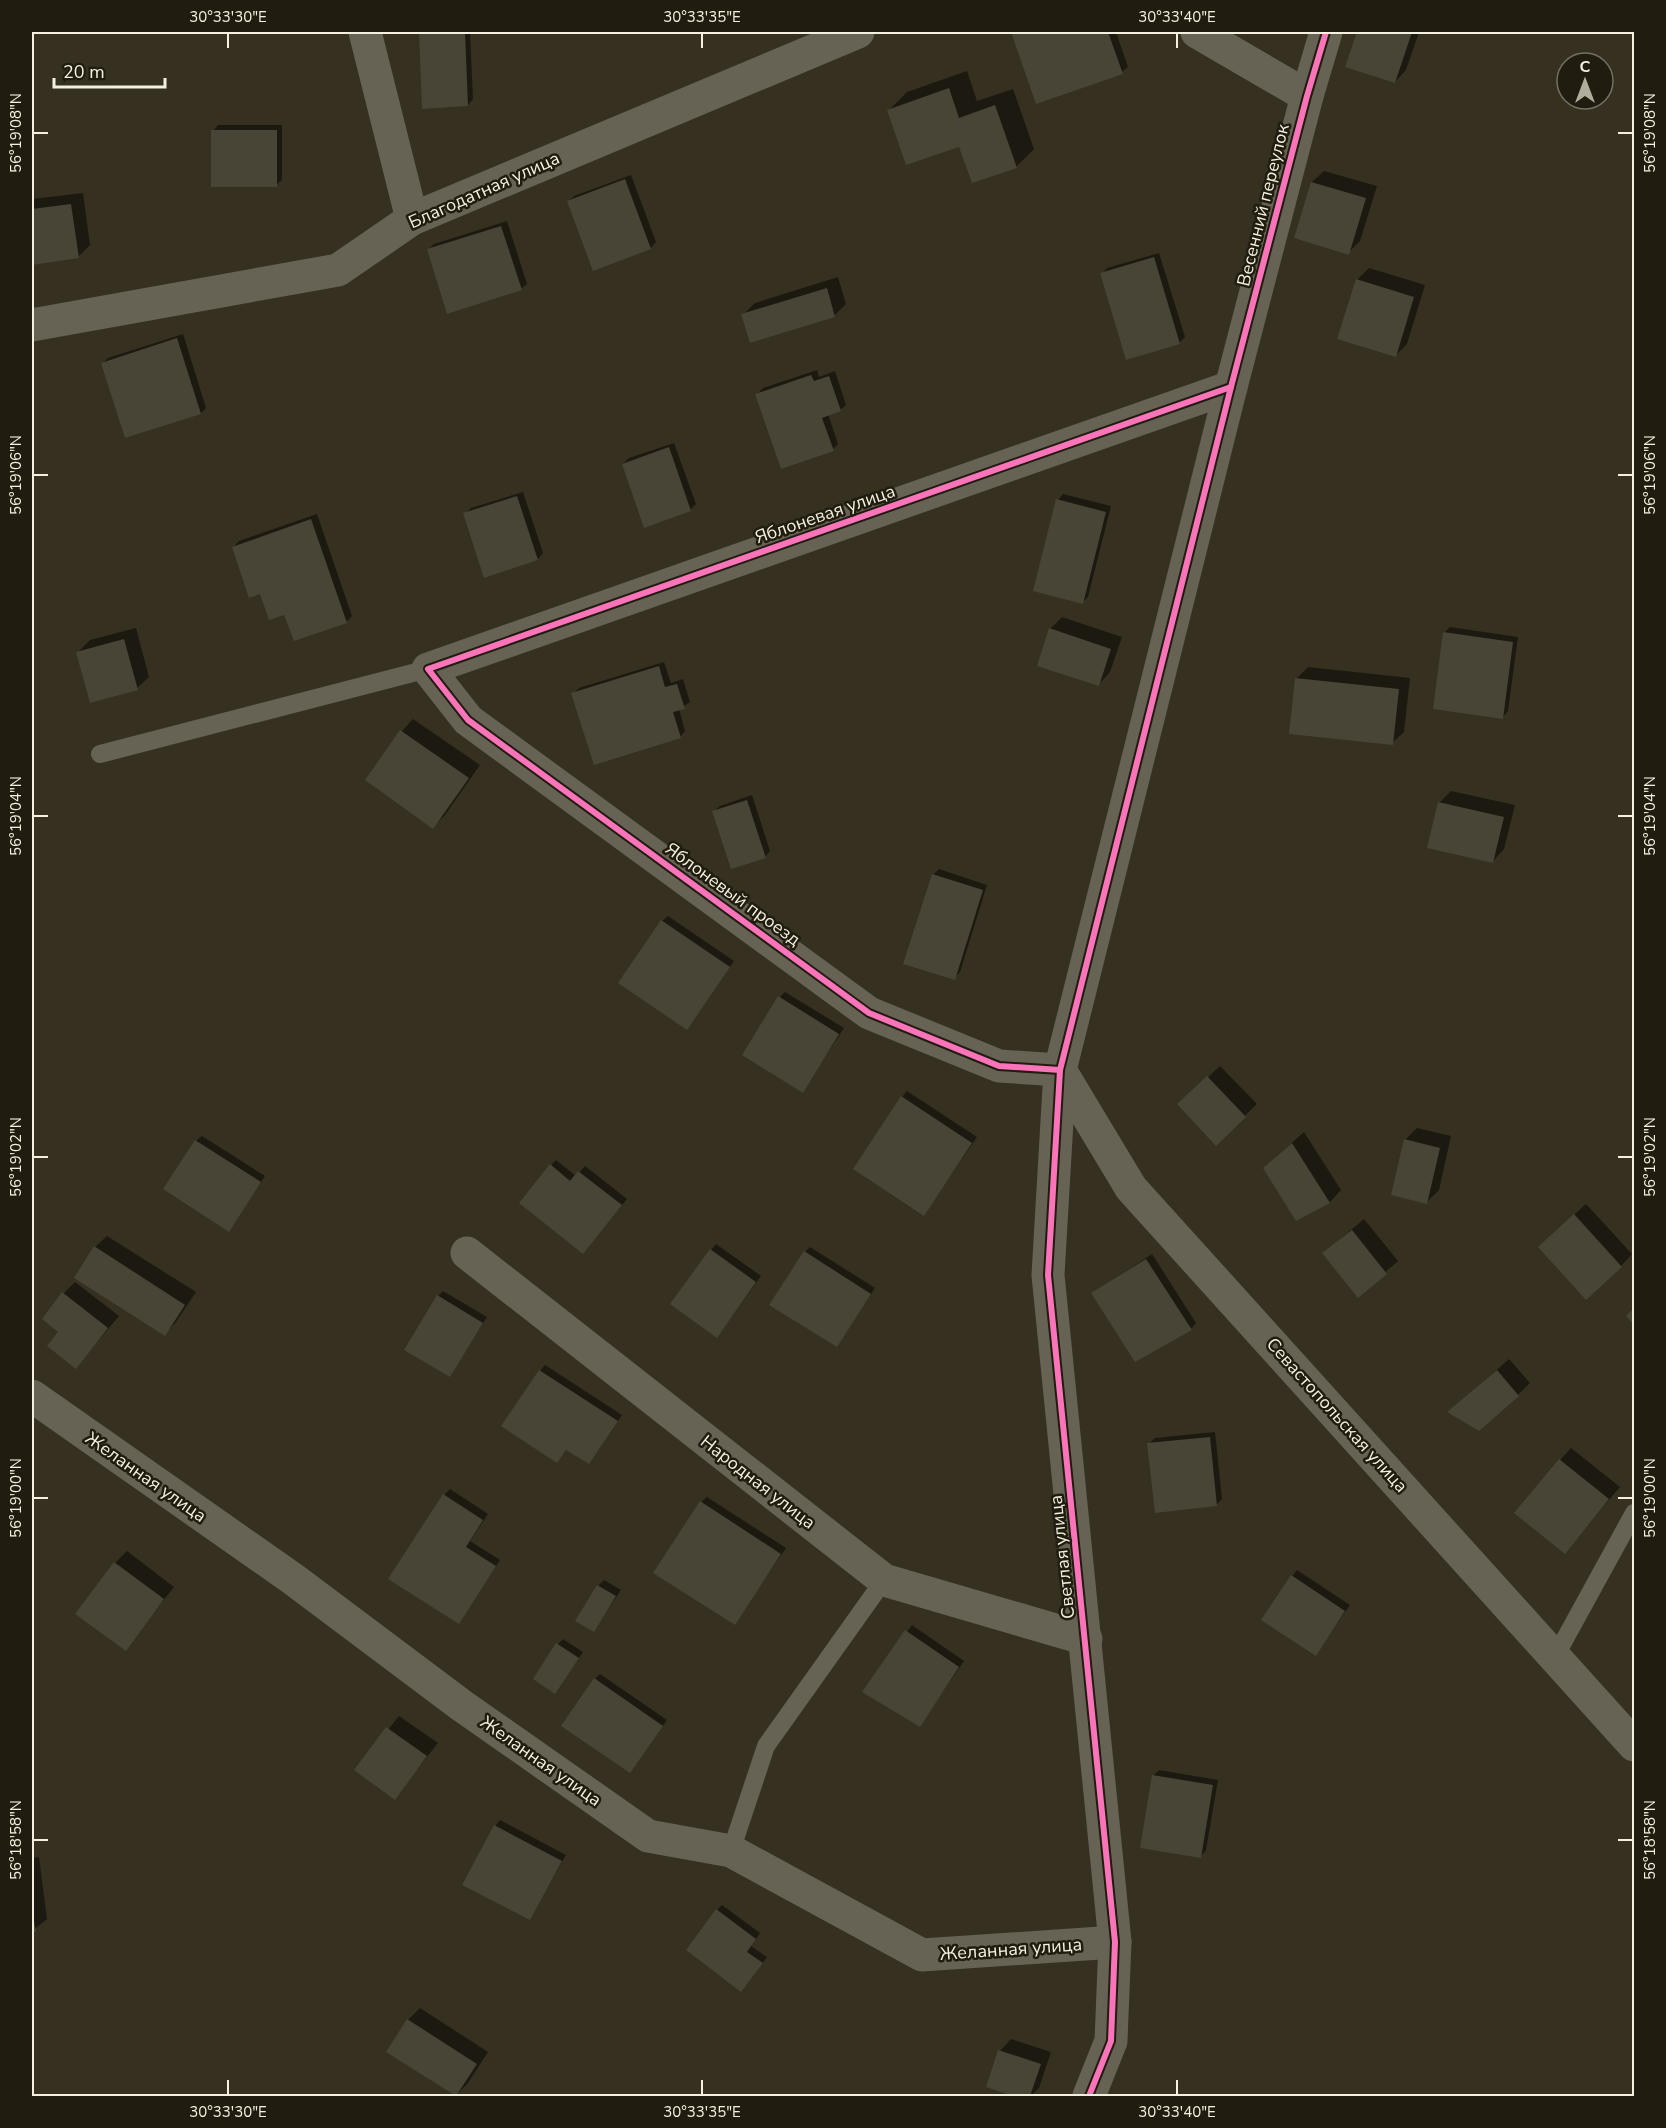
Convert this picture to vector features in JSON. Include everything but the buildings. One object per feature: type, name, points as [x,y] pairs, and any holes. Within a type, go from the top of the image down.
[{"type":"street","points":[[365,32],[412,219]]},
{"type":"street","name":"Благодатная улица","points":[[32,325],[338,270],[412,219],[858,32]]},
{"type":"street","points":[[1197,32],[1306,96]]},
{"type":"street","name":"Весенний переулок","points":[[1060,1070],[1306,96],[1326,32]]},
{"type":"street","name":"Яблоневая улица","points":[[428,669],[1232,387]]},
{"type":"street","name":"Яблоневый проезд","points":[[428,669],[468,720],[869,1013],[999,1066],[1060,1070]]},
{"type":"street","name":"Светлая улица","points":[[1060,1070],[1048,1275],[1115,1942],[1111,2041],[1089,2097]]},
{"type":"street","name":"Севастопольская улица","points":[[1060,1070],[1131,1188],[1635,1745]]},
{"type":"street","name":"Народная улица","points":[[467,1253],[884,1580],[1086,1639]]},
{"type":"street","name":"Желанная улица","points":[[32,1396],[292,1579],[461,1705],[648,1836],[730,1851],[922,1955],[1115,1942]]},
{"type":"lane","points":[[100,754],[428,669]]},
{"type":"lane","points":[[1555,1657],[1635,1513]]},
{"type":"lane","points":[[730,1851],[766,1746],[884,1580]]},
{"type":"cycle path","points":[[1089,2096],[1111,2041],[1115,1942],[1048,1275],[1060,1070],[1231,387],[1307,96],[1326,32]]},
{"type":"cycle path","points":[[1060,1070],[999,1066],[869,1013],[468,720],[428,669],[1231,387]]}]
